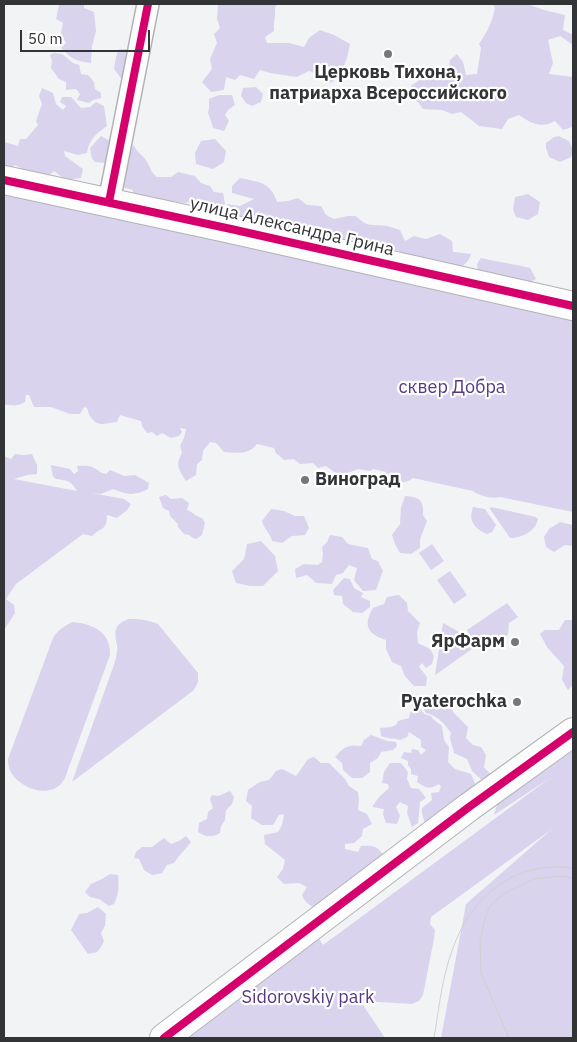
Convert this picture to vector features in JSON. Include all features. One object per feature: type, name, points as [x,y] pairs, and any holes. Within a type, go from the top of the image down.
[{"type":"street","points":[[109,202],[148,4]]},
{"type":"street","name":"улица Александра Грина","points":[[4,180],[573,306]]},
{"type":"street","points":[[164,1038],[469,807],[573,732]]},
{"type":"green space","points":[[59,4],[84,4],[84,8],[94,12],[96,31],[92,46],[91,63],[74,59],[61,48],[66,43],[61,33],[63,23],[56,19]]},
{"type":"green space","points":[[277,4],[275,8],[274,31],[265,37],[267,43],[289,43],[304,47],[309,38],[320,30],[350,44],[339,78],[330,83],[323,76],[309,71],[297,77],[260,70],[254,79],[240,75],[235,80],[226,77],[224,90],[211,92],[202,82],[212,69],[210,59],[217,43],[214,34],[220,28],[217,19],[218,5]]},
{"type":"green space","points":[[492,4],[527,4],[565,15],[563,30],[573,35],[573,45],[560,36],[548,40],[553,63],[549,74],[573,77],[572,127],[563,130],[555,121],[545,125],[536,124],[519,115],[508,119],[502,129],[479,126],[461,112],[452,114],[442,110],[423,109],[418,102],[411,98],[411,86],[422,78],[422,68],[433,74],[445,76],[449,70],[450,60],[457,54],[463,62],[466,75],[477,74],[481,48],[479,44],[493,17],[495,7]]},
{"type":"green space","points":[[119,49],[130,49],[123,81],[114,69]]},
{"type":"green space","points":[[54,53],[62,54],[73,63],[79,65],[81,74],[88,75],[94,82],[95,89],[101,93],[101,98],[89,103],[77,100],[80,94],[76,89],[66,90],[66,82],[59,79],[51,68],[52,61],[50,55]]},
{"type":"green space","points":[[256,87],[263,94],[261,102],[252,106],[246,103],[241,96],[243,88]]},
{"type":"green space","points":[[42,88],[53,93],[56,104],[63,110],[66,106],[60,102],[62,97],[71,97],[81,108],[90,107],[96,102],[104,106],[107,126],[94,137],[87,153],[78,155],[64,151],[65,156],[83,169],[81,178],[66,180],[54,171],[46,177],[14,165],[9,171],[4,169],[4,142],[18,146],[20,139],[26,139],[38,125],[36,121],[42,104],[39,96]]},
{"type":"green space","points":[[219,95],[232,95],[235,105],[225,115],[229,121],[224,131],[213,128],[208,113],[209,99]]},
{"type":"green space","points":[[101,136],[110,141],[107,163],[95,162],[92,159],[90,148]]},
{"type":"green space","points":[[559,136],[569,141],[573,150],[571,157],[560,162],[549,157],[546,148],[546,143]]},
{"type":"green space","points":[[215,139],[226,151],[224,162],[213,169],[196,164],[195,153],[201,141]]},
{"type":"green space","points":[[134,145],[157,177],[171,177],[178,172],[195,176],[201,183],[210,186],[214,192],[223,193],[225,204],[218,210],[209,211],[195,209],[188,202],[164,200],[157,204],[133,197],[133,190],[125,188],[120,182],[126,155]]},
{"type":"green space","points":[[240,178],[258,182],[268,187],[277,202],[298,198],[307,205],[321,206],[326,215],[334,219],[356,216],[367,224],[387,226],[400,230],[405,241],[414,236],[426,239],[440,234],[452,241],[453,252],[471,254],[465,264],[455,269],[408,257],[397,250],[392,254],[384,246],[376,248],[366,237],[359,241],[352,239],[346,241],[342,238],[317,237],[312,229],[299,237],[281,229],[275,222],[263,224],[251,217],[240,217],[229,210],[227,204],[240,206],[254,199],[232,193],[232,186]]},
{"type":"green space","name":"сквер Добра","points":[[4,194],[573,315],[573,512],[500,497],[486,497],[473,491],[413,478],[407,482],[397,482],[387,478],[386,472],[373,469],[370,471],[358,469],[348,473],[337,474],[326,466],[318,468],[313,463],[300,464],[294,459],[284,460],[276,453],[274,448],[257,444],[246,452],[233,453],[224,452],[216,443],[210,442],[203,451],[202,460],[197,464],[196,475],[186,481],[178,464],[182,453],[180,446],[186,429],[180,428],[182,432],[179,436],[171,438],[162,433],[157,436],[152,432],[147,433],[141,421],[120,415],[117,422],[100,424],[93,419],[87,408],[84,407],[80,414],[70,414],[51,407],[34,407],[29,395],[26,395],[25,402],[22,404],[5,405]]},
{"type":"green space","points":[[528,194],[540,202],[538,214],[528,220],[516,217],[513,209],[515,197]]},
{"type":"green space","points":[[481,258],[530,268],[536,279],[528,283],[519,279],[508,279],[500,274],[487,275],[478,271],[477,264]]},
{"type":"green space","points":[[15,454],[32,454],[37,465],[37,474],[14,479],[77,491],[65,480],[54,478],[51,465],[70,469],[74,474],[78,471],[77,466],[86,466],[106,474],[110,470],[124,476],[135,475],[149,483],[148,489],[134,494],[122,493],[113,489],[101,494],[91,493],[124,499],[131,504],[117,518],[107,515],[106,524],[103,528],[92,536],[83,534],[16,584],[6,599],[14,605],[15,613],[4,630],[4,455],[11,459]]},
{"type":"green space","points":[[166,495],[171,499],[182,498],[189,503],[187,510],[202,518],[205,523],[202,535],[196,539],[184,534],[170,516],[169,511],[163,508],[159,497]]},
{"type":"green space","points":[[405,496],[420,500],[423,506],[423,515],[427,521],[420,539],[420,548],[411,554],[400,553],[392,535],[400,524],[401,508]]},
{"type":"green space","points":[[473,507],[485,509],[496,525],[492,532],[487,534],[473,524],[471,516]]},
{"type":"green space","points":[[491,507],[536,517],[538,519],[537,523],[528,533],[510,538],[490,509]]},
{"type":"green space","points":[[271,509],[284,511],[295,516],[304,516],[309,528],[305,535],[292,536],[282,543],[272,541],[262,521]]},
{"type":"green space","points":[[560,522],[573,525],[573,546],[565,545],[554,552],[546,547],[544,537],[549,529]]},
{"type":"green space","points":[[330,535],[342,537],[348,544],[368,548],[372,559],[378,561],[383,571],[376,590],[363,591],[354,580],[357,568],[349,565],[343,573],[336,575],[332,584],[316,583],[307,575],[296,578],[295,569],[304,564],[318,565],[322,562],[322,547]]},
{"type":"green space","points":[[261,541],[275,556],[278,571],[263,586],[236,583],[232,571],[244,559],[247,544]]},
{"type":"green space","points":[[432,544],[444,561],[431,570],[419,553]]},
{"type":"green space","points":[[450,571],[467,595],[454,604],[437,580]]},
{"type":"green space","points":[[344,578],[350,579],[354,588],[363,593],[361,597],[370,601],[370,607],[362,613],[353,612],[343,604],[342,596],[334,595],[333,590]]},
{"type":"green space","points":[[399,595],[407,603],[408,611],[420,623],[417,632],[418,643],[430,649],[434,656],[432,664],[426,668],[422,663],[419,667],[427,677],[426,686],[414,686],[405,676],[401,666],[392,662],[386,649],[386,640],[375,635],[369,628],[368,619],[373,608],[384,604],[387,597]]},
{"type":"green space","points":[[507,603],[518,617],[509,623],[508,635],[496,641],[490,641],[485,645],[481,643],[477,645],[475,642],[468,643],[472,649],[435,675],[443,623],[461,633],[464,637],[468,633],[467,630]]},
{"type":"green space","points":[[129,619],[144,620],[158,624],[198,673],[198,682],[194,690],[72,782],[115,662],[117,649],[116,629],[120,623]]},
{"type":"green space","points":[[565,620],[573,620],[573,685],[568,690],[562,680],[564,666],[547,647],[540,634],[545,630],[559,630]]},
{"type":"green space","points":[[73,622],[94,627],[104,635],[110,647],[110,655],[65,779],[55,788],[42,791],[28,787],[16,779],[8,765],[8,759],[53,638],[62,628]]},
{"type":"green space","points":[[431,695],[445,697],[453,712],[468,727],[466,738],[473,745],[481,747],[486,755],[484,767],[490,774],[482,780],[472,771],[467,759],[454,753],[450,738],[451,733],[446,726],[424,710],[423,705]]},
{"type":"green space","points":[[414,708],[420,708],[424,714],[431,716],[442,726],[444,740],[449,747],[448,762],[455,769],[471,774],[475,783],[476,794],[450,814],[442,809],[435,826],[425,826],[422,808],[432,800],[431,793],[439,792],[441,787],[439,784],[428,788],[417,782],[418,776],[411,774],[408,761],[401,758],[404,752],[411,753],[412,749],[418,750],[421,755],[426,750],[421,747],[421,740],[409,732],[407,737],[400,740],[381,736],[380,728],[391,727],[396,725],[398,721],[409,718]]},
{"type":"green space","points":[[371,735],[396,742],[397,746],[393,750],[381,752],[378,758],[370,763],[370,772],[362,778],[352,778],[343,770],[342,763],[335,757],[346,747],[353,745],[361,746],[364,740]]},
{"type":"green space","name":"Sidorovskiy park","points":[[573,748],[573,1038],[441,1038],[466,904],[552,829],[431,917],[430,924],[435,930],[434,939],[423,995],[419,1001],[412,1004],[361,1002],[385,1038],[189,1038],[319,939],[323,945],[550,778],[494,815],[498,802]]},
{"type":"green space","points":[[314,757],[321,763],[329,763],[345,779],[349,786],[358,792],[358,810],[367,814],[372,824],[363,829],[362,836],[354,843],[345,844],[345,849],[358,852],[361,846],[371,846],[377,848],[383,855],[320,911],[303,898],[302,895],[307,887],[299,883],[284,884],[277,877],[283,869],[285,860],[265,844],[264,835],[278,832],[282,825],[284,814],[279,815],[273,825],[262,825],[251,818],[252,806],[246,801],[248,790],[260,782],[269,780],[276,771],[282,769],[296,776],[308,759]]},
{"type":"green space","points":[[390,763],[401,763],[408,772],[407,779],[411,788],[419,789],[426,798],[420,802],[418,823],[412,827],[407,813],[408,806],[400,802],[396,807],[400,816],[397,824],[386,823],[383,814],[384,809],[372,807],[389,788],[388,784],[382,783],[384,772]]},
{"type":"green space","points":[[230,791],[234,797],[232,804],[226,810],[225,820],[221,826],[220,833],[209,836],[198,832],[199,823],[207,819],[208,812],[213,808],[210,799],[212,795],[218,796]]},
{"type":"green space","points":[[186,836],[191,842],[174,863],[167,865],[162,873],[152,875],[144,870],[139,859],[134,858],[136,852],[142,847],[152,847],[164,838],[171,844]]},
{"type":"green space","points":[[110,874],[118,875],[118,886],[114,904],[109,906],[99,899],[90,897],[85,892],[91,884]]},
{"type":"green space","points":[[98,907],[106,914],[105,926],[101,933],[104,941],[97,952],[88,954],[71,930],[79,914],[87,913]]},
{"type":"tram line","points":[[434,1038],[441,993],[449,959],[461,929],[484,897],[499,885],[515,876],[533,870],[552,867],[573,868]]},
{"type":"tram line","points":[[509,1038],[481,973],[480,942],[489,908],[505,893],[534,879],[560,876],[573,878]]},
{"type":"cycle path","points":[[109,202],[148,4]]},
{"type":"cycle path","points":[[4,180],[573,306]]},
{"type":"cycle path","points":[[164,1038],[469,807],[573,732]]},
{"type":"place","name":"Церковь Тихона, патриарха Всероссийского","points":[[388,54]]},
{"type":"place","name":"Виноград","points":[[305,480]]},
{"type":"place","name":"ЯрФарм","points":[[515,642]]},
{"type":"place","name":"Pyaterochka","points":[[517,702]]}]
